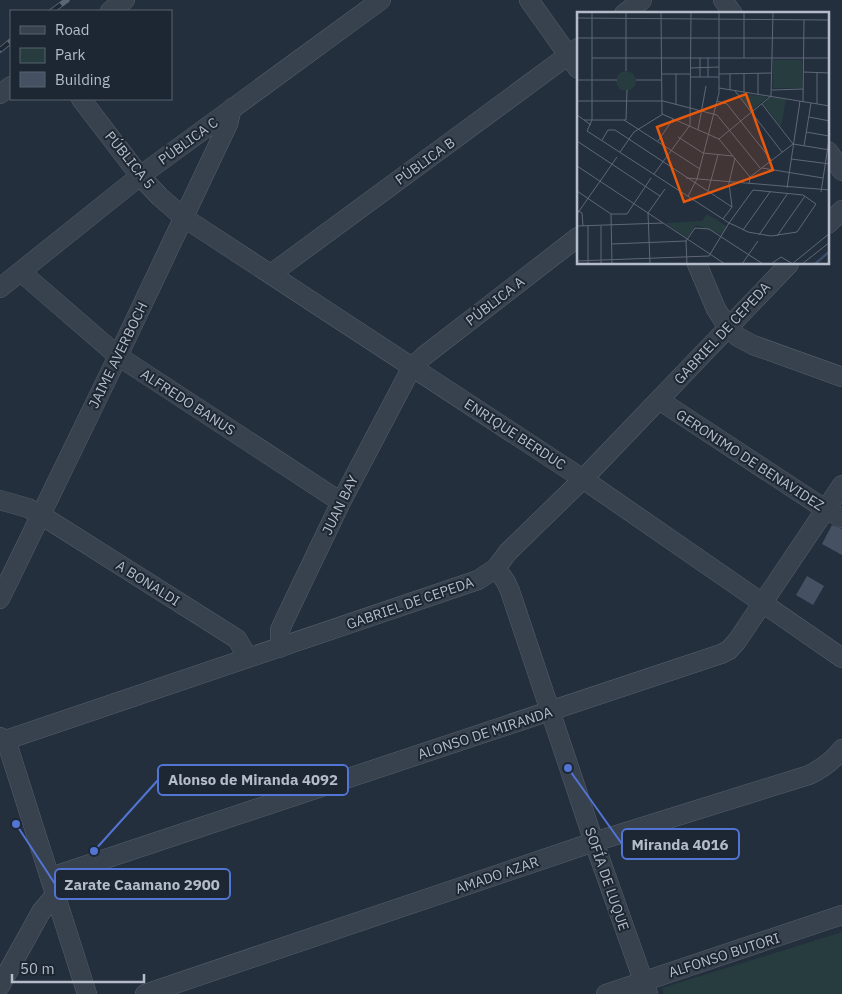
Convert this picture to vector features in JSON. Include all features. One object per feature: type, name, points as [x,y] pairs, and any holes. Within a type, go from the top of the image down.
[{"type":"street","points":[[111,10],[125,0]]},
{"type":"street","name":"PÚBLICA C","points":[[0,288],[140,176],[381,0]]},
{"type":"street","points":[[529,0],[575,58]]},
{"type":"street","points":[[627,12],[642,0]]},
{"type":"street","points":[[723,0],[732,12]]},
{"type":"street","name":"PÚBLICA B","points":[[271,274],[575,58]]},
{"type":"street","name":"PÚBLICA 5","points":[[83,100],[140,176],[183,217]]},
{"type":"street","name":"JAIME AVERBOCH","points":[[0,599],[228,124],[232,108]]},
{"type":"street","points":[[830,154],[842,171]]},
{"type":"street","points":[[830,222],[842,210]]},
{"type":"street","name":"ENRIQUE BERDUC","points":[[183,217],[583,479],[842,658]]},
{"type":"street","name":"PÚBLICA A","points":[[412,367],[577,238]]},
{"type":"street","points":[[697,265],[716,309],[738,337],[842,377]]},
{"type":"street","name":"GABRIEL DE CEPEDA","points":[[3,739],[280,648],[478,580],[496,568],[508,552],[583,479],[788,265]]},
{"type":"street","name":"ALFREDO BANUS","points":[[21,272],[118,356],[342,502]]},
{"type":"street","name":"JUAN BAY","points":[[280,648],[280,630],[342,502],[412,367]]},
{"type":"street","name":"GERONIMO DE BENAVIDEZ","points":[[659,400],[825,509],[842,518]]},
{"type":"street","name":"ALONSO DE MIRANDA","points":[[54,886],[729,650],[737,641],[842,485]]},
{"type":"street","name":"A BONALDI","points":[[0,500],[28,508],[40,515],[238,639],[248,658]]},
{"type":"street","name":"SOFÍA DE LUQUE","points":[[496,568],[510,591],[594,842],[646,988]]},
{"type":"street","points":[[3,739],[54,886],[87,994]]},
{"type":"street","name":"AMADO AZAR","points":[[145,994],[594,842],[809,775],[835,759],[842,749]]},
{"type":"street","points":[[0,986],[54,886]]},
{"type":"street","name":"ALFONSO BUTORI","points":[[606,994],[646,988],[842,915]]},
{"type":"green space","points":[[842,932],[842,994],[664,994],[662,988]]},
{"type":"building","points":[[832,525],[842,529],[842,555],[822,544]]},
{"type":"building","points":[[807,576],[824,586],[813,605],[796,595]]},
{"type":"railway","points":[[53,10],[67,0]]},
{"type":"railway","points":[[0,50],[10,42]]},
{"type":"place","name":"Miranda 4016","points":[[568,768]]},
{"type":"place","name":"Zarate Caamano 2900","points":[[16,824]]},
{"type":"place","name":"Alonso de Miranda 4092","points":[[94,851]]}]
